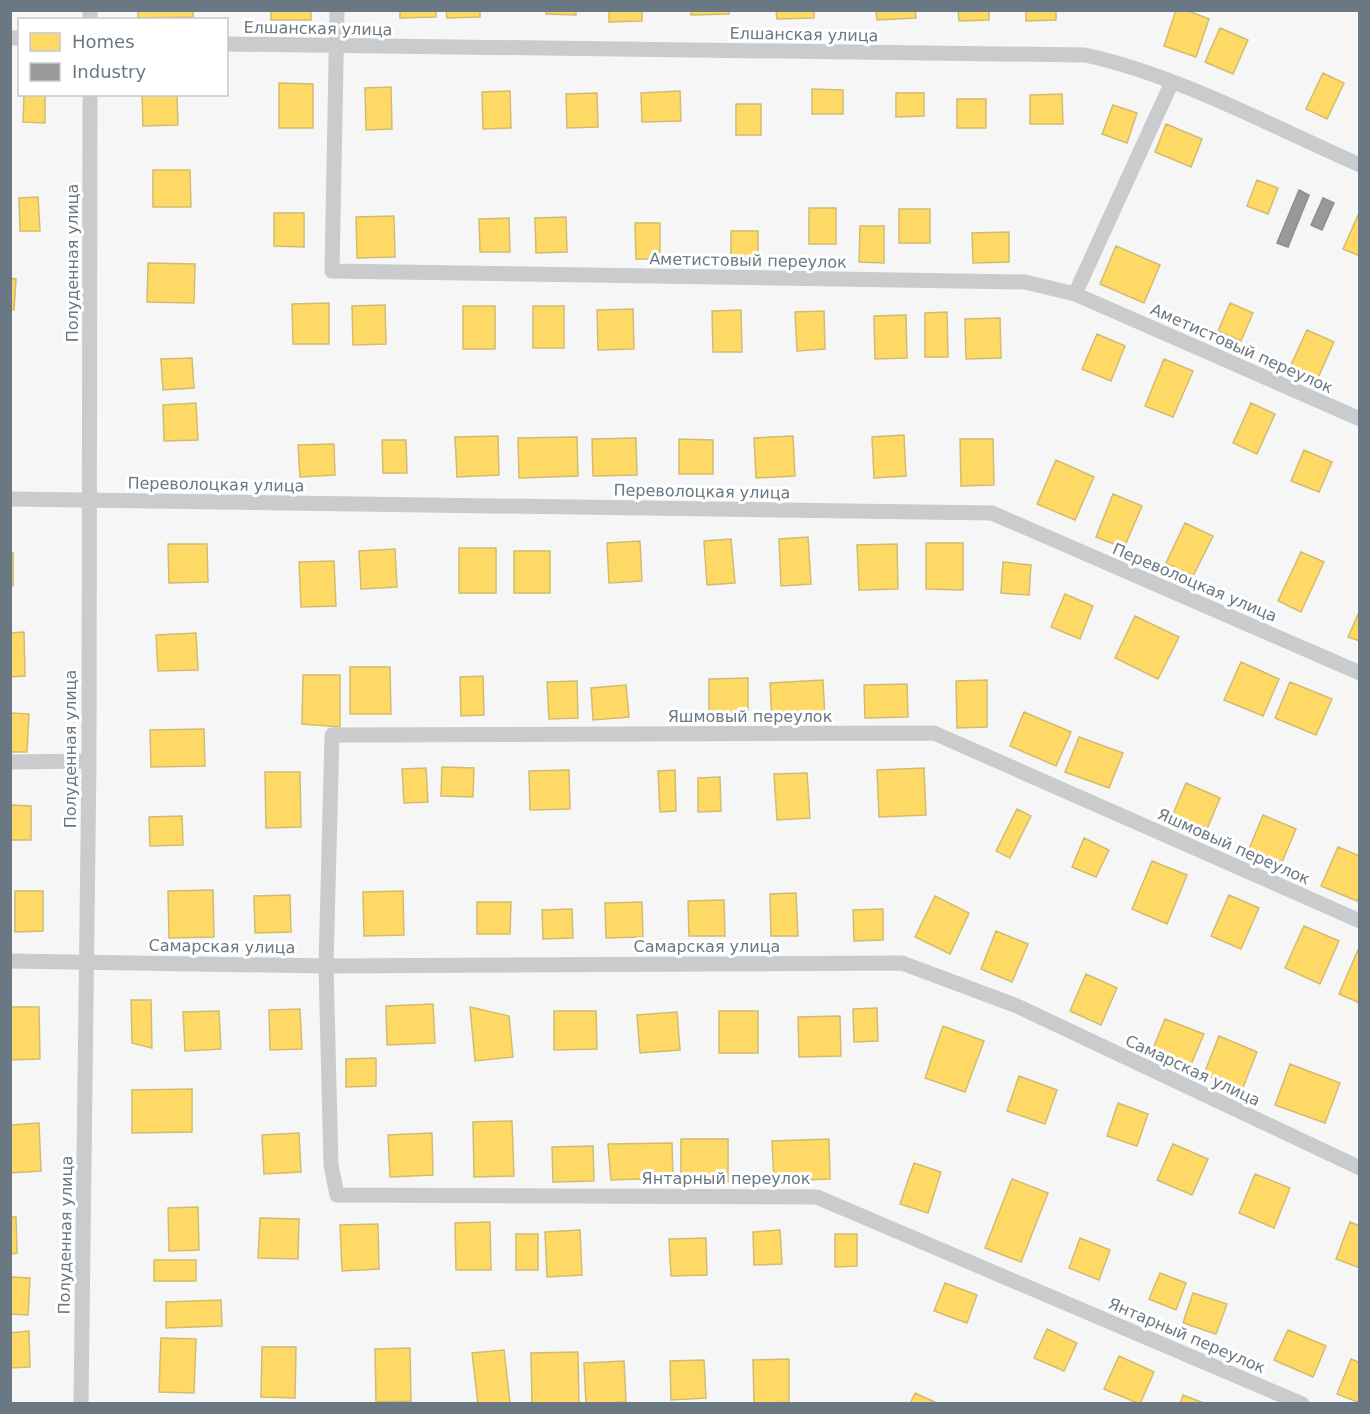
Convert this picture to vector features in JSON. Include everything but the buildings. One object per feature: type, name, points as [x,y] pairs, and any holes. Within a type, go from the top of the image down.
[{"type":"street","points":[[336,47],[337,10]]},
{"type":"street","name":"Елшанская улица","points":[[228,44],[1085,55],[1117,62],[1172,82],[1359,165]]},
{"type":"street","name":"Аметистовый переулок","points":[[336,47],[332,271],[1025,282],[1075,294],[1359,419]]},
{"type":"street","points":[[1075,294],[1172,82]]},
{"type":"street","name":"Полуденная улица","points":[[81,1404],[89,761],[90,96]]},
{"type":"street","name":"Переволоцкая улица","points":[[10,499],[992,513],[1359,673]]},
{"type":"street","name":"Яшмовый переулок","points":[[326,966],[332,735],[934,733],[1359,921]]},
{"type":"street","points":[[10,762],[89,761]]},
{"type":"street","name":"Самарская улица","points":[[10,961],[326,966],[902,963],[1017,1006],[1359,1168]]},
{"type":"street","name":"Янтарный переулок","points":[[326,966],[331,1165],[337,1195],[817,1197],[1302,1404]]}]
